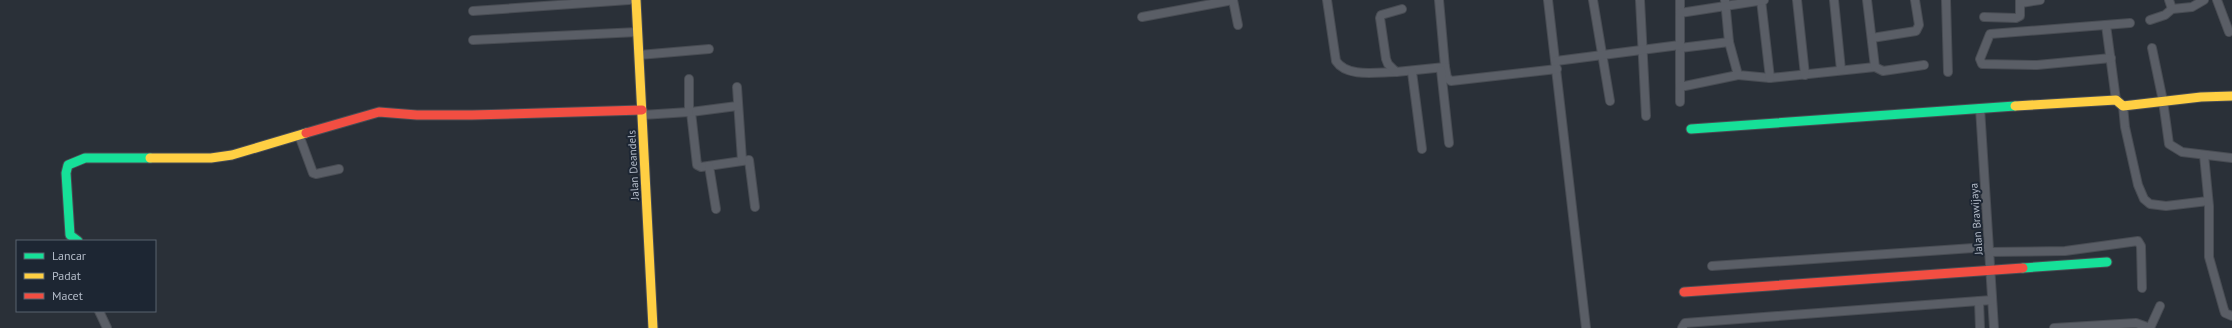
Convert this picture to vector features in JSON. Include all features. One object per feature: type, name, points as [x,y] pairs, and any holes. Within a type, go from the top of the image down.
[{"type":"street","points":[[473,11],[629,0]]},
{"type":"street","name":"Jalan Deandels","points":[[636,0],[653,328]]},
{"type":"street","points":[[1142,17],[1233,0],[1238,25]]},
{"type":"street","points":[[1327,0],[1336,61],[1345,70],[1352,72],[1412,72],[1443,68]]},
{"type":"street","points":[[1439,0],[1449,143]]},
{"type":"street","points":[[1548,0],[1586,328]]},
{"type":"street","points":[[1593,0],[1610,101]]},
{"type":"street","points":[[1640,0],[1646,116]]},
{"type":"street","points":[[1680,0],[1680,102]]},
{"type":"street","points":[[1680,13],[1725,3],[1763,0],[1770,78]]},
{"type":"street","points":[[1797,0],[1805,75]]},
{"type":"street","points":[[1834,0],[1841,70]]},
{"type":"street","points":[[1868,0],[1875,67]]},
{"type":"street","points":[[1872,38],[1916,31],[1918,29],[1915,0]]},
{"type":"street","points":[[1946,0],[1948,72]]},
{"type":"street","points":[[1984,18],[2016,18],[2021,13],[2020,1],[2040,0]]},
{"type":"street","points":[[2169,0],[2172,9]]},
{"type":"street","points":[[2150,20],[2166,15],[2172,9],[2192,7],[2204,0]]},
{"type":"street","points":[[2217,0],[2229,32]]},
{"type":"street","points":[[1725,3],[1729,42],[1738,75]]},
{"type":"street","points":[[1396,72],[1386,59],[1380,18],[1381,16],[1402,9]]},
{"type":"street","points":[[2111,58],[2037,66],[1982,64],[1980,59],[1990,34],[2130,23]]},
{"type":"street","points":[[2106,25],[2114,78],[2138,184],[2144,199],[2150,204],[2166,206],[2208,201]]},
{"type":"street","points":[[473,40],[638,32]]},
{"type":"street","points":[[1443,68],[1447,78],[1451,81],[1556,65],[1602,54],[1643,48],[1729,42]]},
{"type":"street","points":[[2152,48],[2163,101],[2169,144],[2182,152],[2232,158]]},
{"type":"street","points":[[639,55],[709,49]]},
{"type":"street","points":[[1680,86],[1738,75],[1770,78],[1875,67],[1883,71],[1924,65]]},
{"type":"street","points":[[1412,72],[1422,149]]},
{"type":"street","points":[[689,79],[690,112],[697,165],[701,167],[710,166],[748,159],[750,162],[755,207]]},
{"type":"street","points":[[737,88],[737,106],[742,160]]},
{"type":"street","points":[[1691,129],[1848,119],[1980,108],[2163,101],[2232,96]]},
{"type":"street","points":[[77,240],[70,235],[66,173],[68,165],[85,158],[211,158],[232,156],[379,112],[417,115],[472,115],[690,112],[737,106]]},
{"type":"street","name":"Jalan Brawijaya","points":[[1980,108],[1994,328]]},
{"type":"street","points":[[299,135],[313,173],[316,174],[339,169]]},
{"type":"street","points":[[2204,155],[2212,270],[2225,313],[2232,316]]},
{"type":"street","points":[[710,166],[716,209]]},
{"type":"street","points":[[1712,266],[1988,249],[2065,250],[2138,241],[2141,246],[2142,288]]},
{"type":"street","points":[[1684,292],[1990,272],[2106,262]]},
{"type":"street","points":[[1682,328],[1685,323],[1992,300]]},
{"type":"street","points":[[1979,301],[1980,328]]},
{"type":"street","points":[[2054,328],[2136,323],[2150,328],[2160,306]]},
{"type":"street","points":[[99,312],[107,328]]},
{"type":"traffic: fast","points":[[1691,129],[2015,106]]},
{"type":"traffic: fast","points":[[77,240],[70,235],[66,173],[68,165],[85,158],[150,158]]},
{"type":"traffic: fast","points":[[2023,268],[2107,262]]},
{"type":"traffic: slow","points":[[636,0],[653,328]]},
{"type":"traffic: slow","points":[[2015,106],[2116,100],[2123,106],[2201,97],[2232,96]]},
{"type":"traffic: slow","points":[[150,158],[211,158],[232,155],[306,133]]},
{"type":"traffic: jam","points":[[306,133],[379,112],[417,115],[472,115],[642,110]]},
{"type":"traffic: jam","points":[[1684,292],[2023,268]]}]
